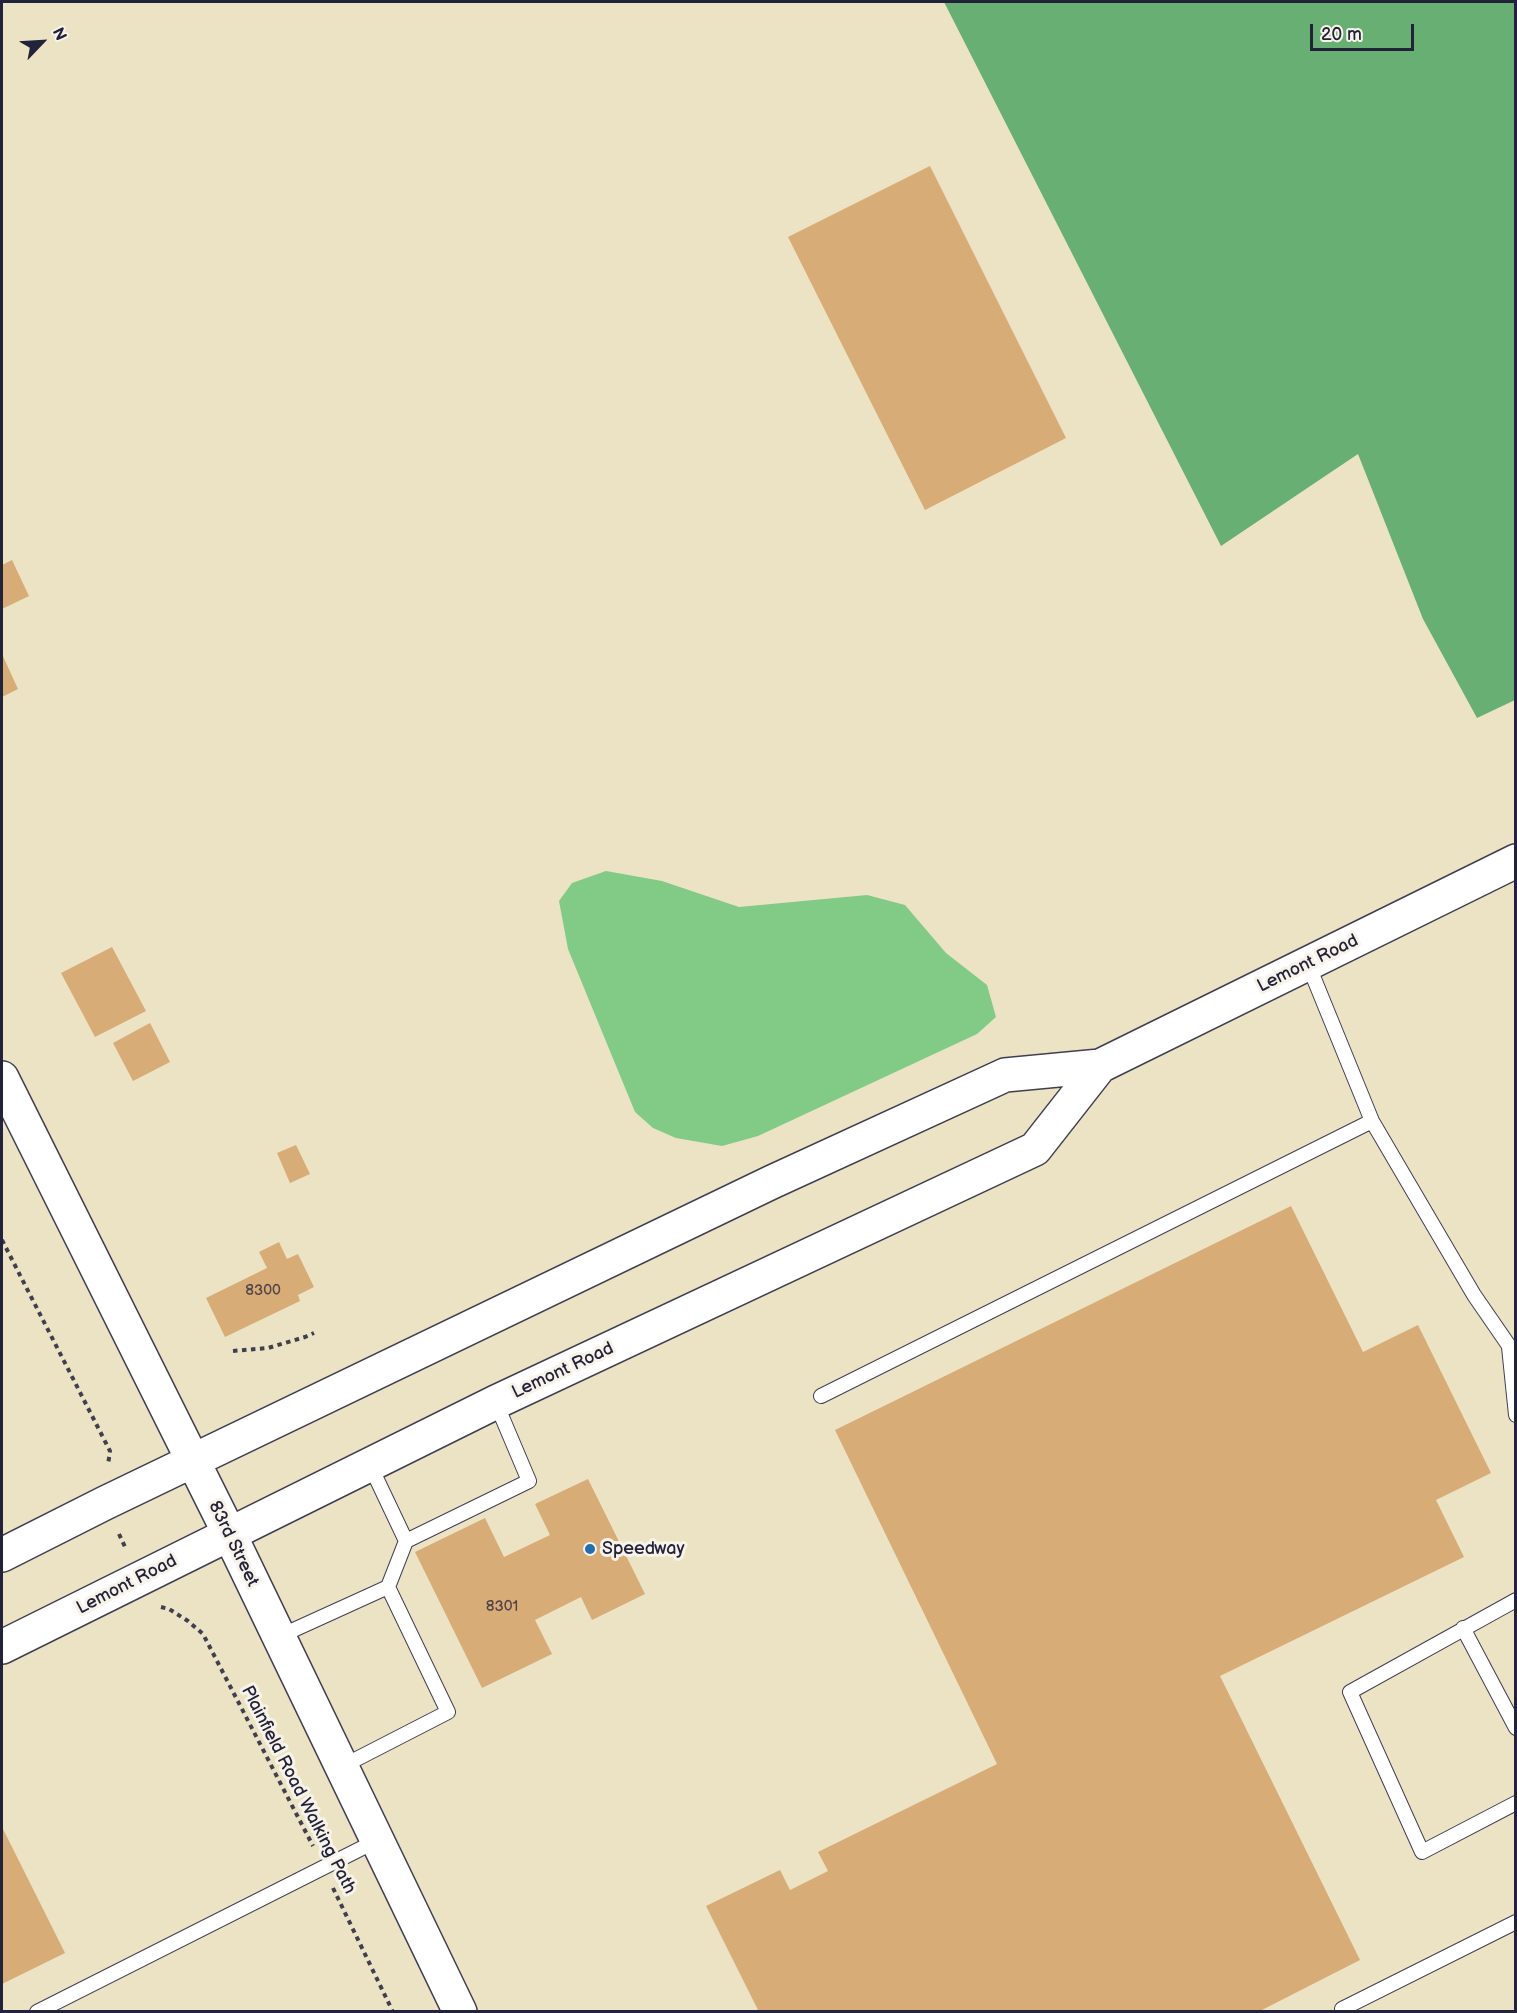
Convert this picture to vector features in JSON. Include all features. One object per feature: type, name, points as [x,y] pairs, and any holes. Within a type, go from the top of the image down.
[{"type":"main road","name":"Lemont Road","points":[[2,1555],[105,1503],[762,1187],[1005,1075],[1100,1066],[1515,861]]},
{"type":"main road","name":"Lemont Road","points":[[2,1647],[147,1592],[229,1533],[495,1402],[1035,1149],[1100,1066]]},
{"type":"main road","name":"83rd Street","points":[[2,1078],[229,1533],[460,2012]]},
{"type":"lane","points":[[1308,964],[1372,1121],[1474,1295],[1512,1350],[1515,1415]]},
{"type":"lane","points":[[821,1396],[1372,1121]]},
{"type":"lane","points":[[278,1637],[388,1587],[406,1541],[529,1481],[495,1402]]},
{"type":"lane","points":[[369,1464],[406,1541]]},
{"type":"lane","points":[[341,1767],[448,1712],[388,1587]]},
{"type":"lane","points":[[1515,1600],[1350,1692],[1422,1852],[1515,1803]]},
{"type":"lane","points":[[1462,1628],[1515,1728]]},
{"type":"lane","points":[[37,2012],[376,1841]]},
{"type":"lane","points":[[1342,2012],[1341,2009],[1515,1922]]},
{"type":"path","points":[[2,1240],[110,1451],[108,1467],[93,1480],[147,1592]]},
{"type":"path","points":[[233,1351],[268,1348],[304,1338],[314,1332]]},
{"type":"path","name":"Plainfield Road Walking Path","points":[[147,1592],[203,1634],[323,1868],[393,2012]]},
{"type":"green space","points":[[944,2],[1514,2],[1515,700],[1477,718],[1423,619],[1358,454],[1221,546]]},
{"type":"green space","points":[[606,871],[662,881],[739,907],[867,895],[905,905],[946,953],[987,985],[996,1017],[977,1034],[758,1136],[722,1146],[676,1138],[653,1128],[635,1112],[568,949],[559,901],[572,883]]},
{"type":"building","points":[[930,166],[1066,438],[925,510],[788,237]]},
{"type":"building","points":[[12,560],[29,596],[2,609],[2,565]]},
{"type":"building","points":[[2,654],[18,689],[2,697]]},
{"type":"building","points":[[112,947],[146,1011],[95,1037],[61,973]]},
{"type":"building","points":[[150,1023],[170,1062],[133,1081],[113,1043]]},
{"type":"building","points":[[296,1145],[310,1174],[290,1183],[277,1153]]},
{"type":"building","points":[[1291,1206],[1363,1352],[1418,1325],[1491,1473],[1436,1500],[1464,1557],[1220,1676],[1360,1960],[1258,2012],[759,2012],[706,1906],[780,1870],[790,1890],[828,1871],[818,1852],[997,1764],[835,1430]]},
{"type":"building","points":[[279,1242],[287,1259],[298,1254],[314,1287],[298,1295],[300,1301],[225,1337],[206,1298],[267,1268],[259,1252]]},
{"type":"building","name":"Speedway","points":[[588,1479],[645,1594],[592,1620],[581,1597],[535,1620],[552,1654],[482,1688],[415,1552],[485,1518],[504,1557],[550,1535],[535,1504]]},
{"type":"building","points":[[2,1827],[65,1953],[2,1984]]},
{"type":"place","name":"Speedway","points":[[590,1549]]}]
